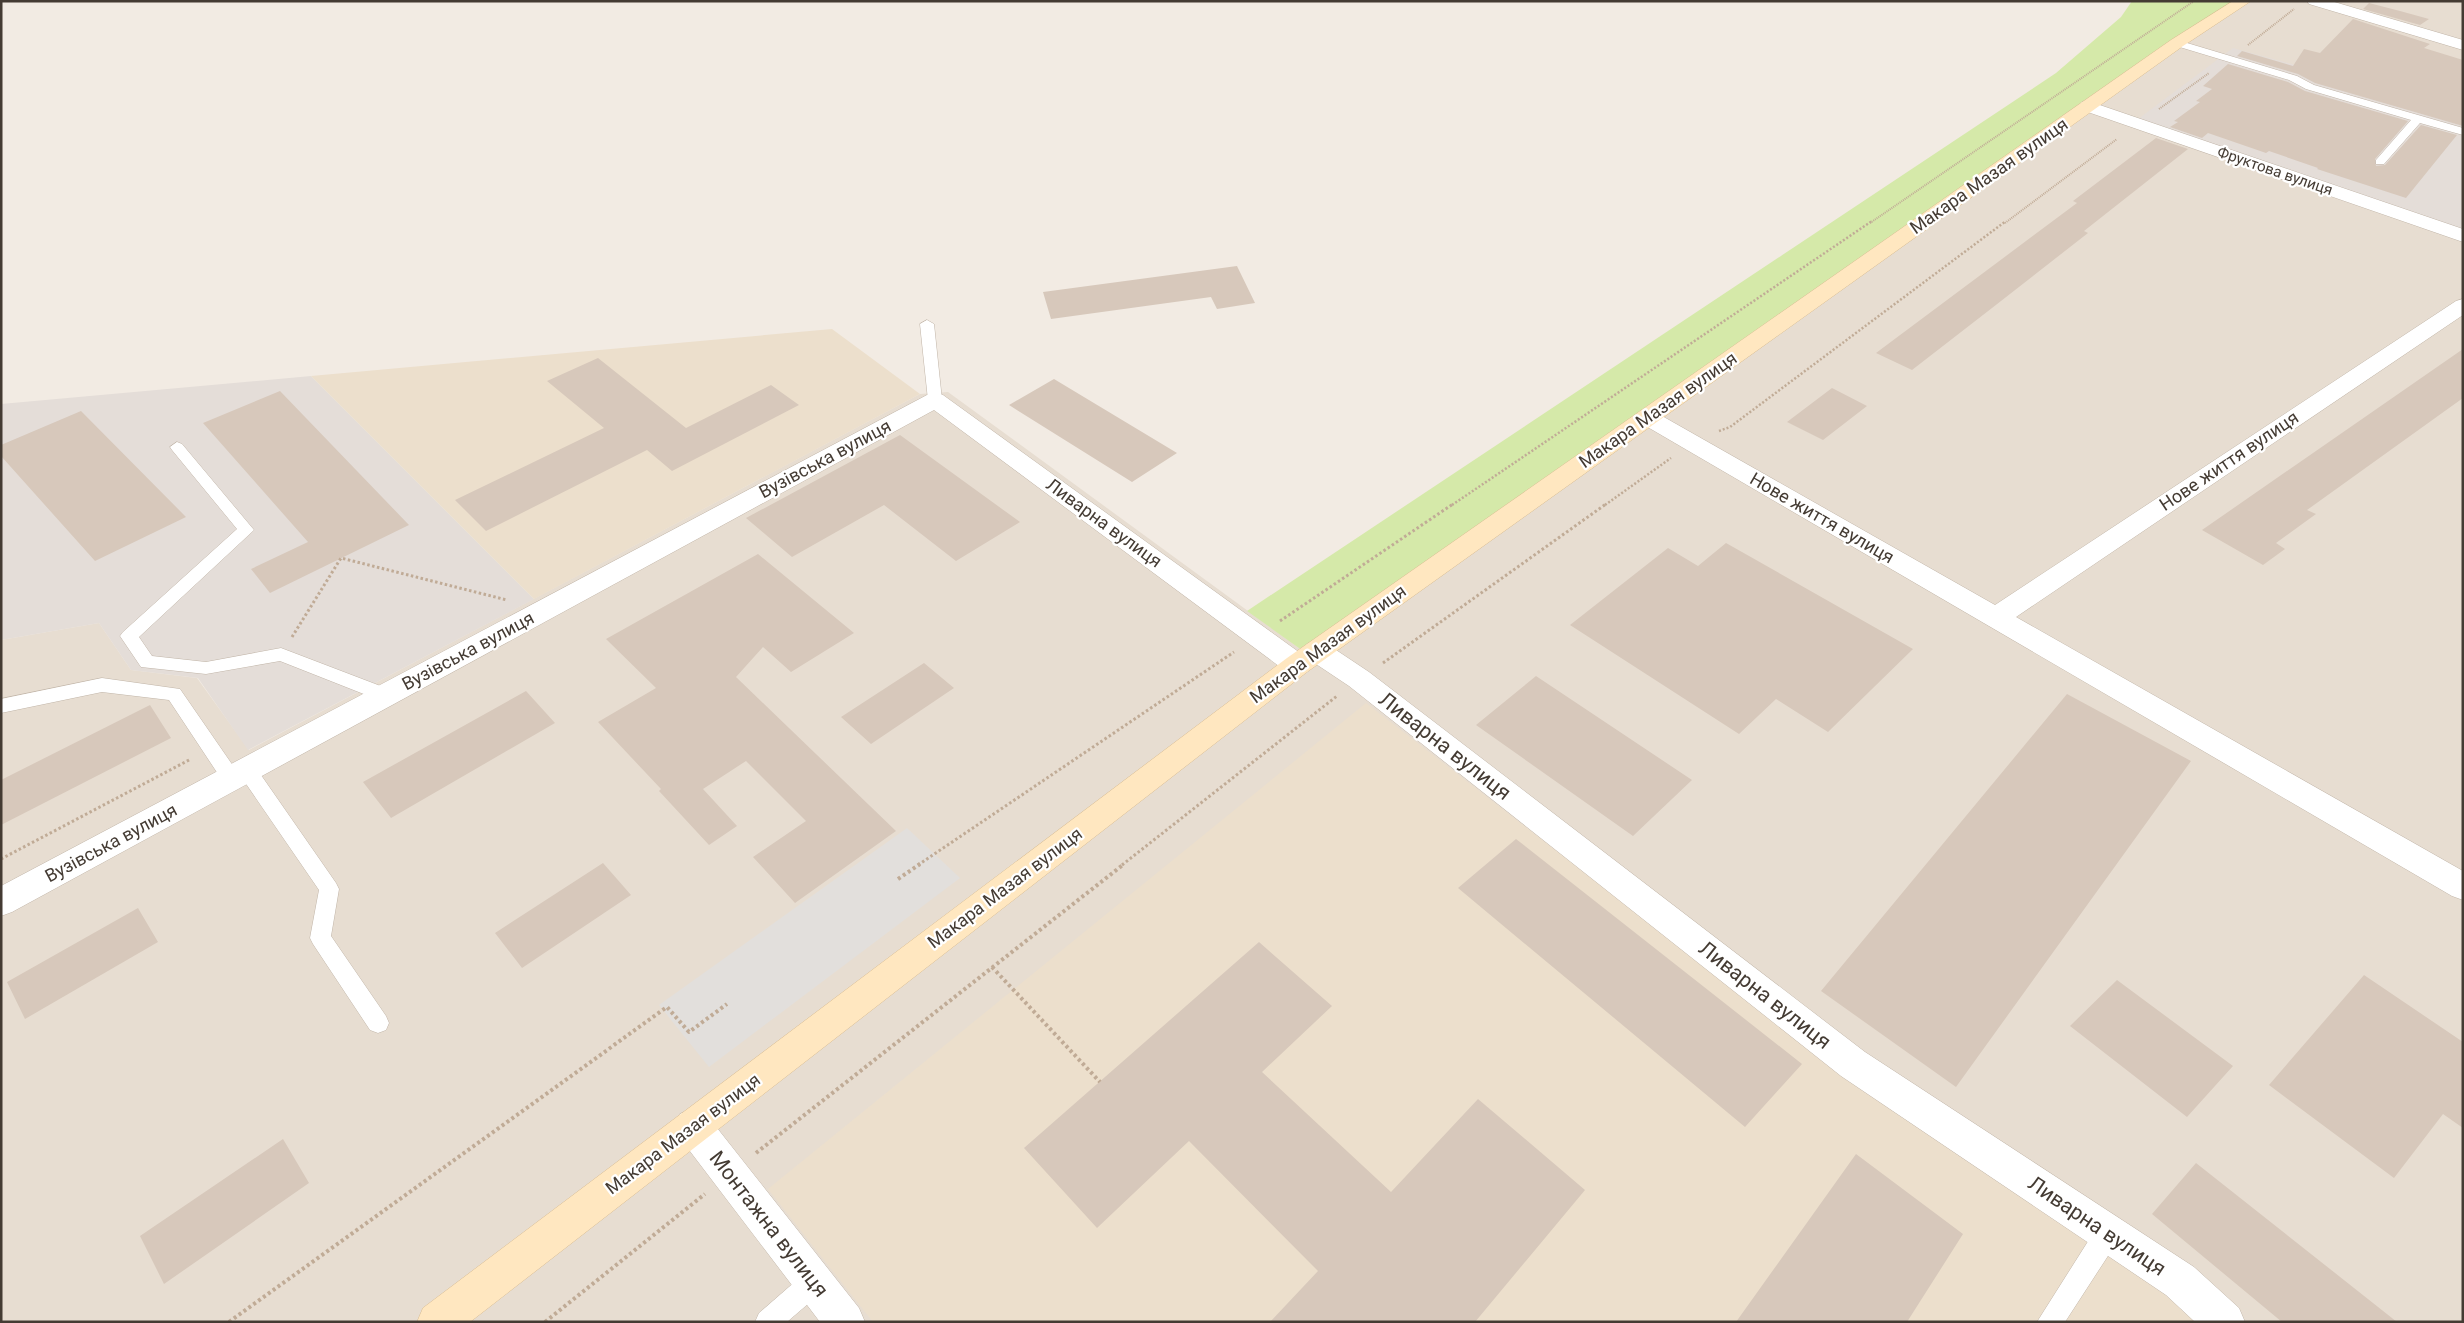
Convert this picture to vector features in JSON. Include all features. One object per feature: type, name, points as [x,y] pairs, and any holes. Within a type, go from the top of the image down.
[{"type":"main road","name":"Макара Мазая вулиця","points":[[437,1322],[1307,658],[2177,43],[2244,1]]},
{"type":"street","points":[[2314,1],[2463,45]]},
{"type":"street","name":"Фруктова вулиця","points":[[2088,106],[2463,236]]},
{"type":"street","name":"Нове життя вулиця","points":[[1996,618],[2463,305]]},
{"type":"street","name":"Ливарна вулиця","points":[[935,400],[1258,636],[1359,679],[1853,1064],[2180,1281],[2225,1322]]},
{"type":"street","name":"Вузівська вулиця","points":[[1,902],[935,400]]},
{"type":"street","name":"Нове життя вулиця","points":[[1647,417],[2463,887]]},
{"type":"street","name":"Монтажна вулиця","points":[[693,1126],[845,1322]]},
{"type":"lane","points":[[2177,43],[2293,78],[2310,87],[2463,132]]},
{"type":"lane","points":[[2380,162],[2418,119]]},
{"type":"lane","points":[[927,324],[935,400]]},
{"type":"lane","points":[[177,447],[246,530],[129,636],[147,662],[206,668],[281,654],[385,696]]},
{"type":"lane","points":[[1,706],[102,686],[174,694],[211,749],[239,774],[329,889],[320,938],[378,1024]]},
{"type":"lane","points":[[2050,1322],[2108,1233]]},
{"type":"lane","points":[[768,1322],[814,1282]]},
{"type":"path","points":[[898,879],[2068,89],[2194,1]]},
{"type":"path","points":[[545,1322],[731,1173],[1359,679],[1699,438],[1730,427],[2294,11],[2294,6]]},
{"type":"path","points":[[281,654],[341,558],[546,609]]},
{"type":"path","points":[[1,859],[211,749]]},
{"type":"path","points":[[992,967],[1100,1082]]},
{"type":"path","points":[[229,1322],[667,1007],[689,1032],[727,1004]]},
{"type":"shaded area","points":[[2252,1],[2463,1],[2463,1322],[456,1322],[1304,669],[2182,45]]},
{"type":"shaded area","points":[[2233,48],[2383,89],[2463,82],[2463,230],[2138,119]]},
{"type":"shaded area","points":[[832,329],[920,394],[534,599],[311,376]]},
{"type":"shaded area","points":[[311,376],[534,599],[248,750],[198,678],[131,670],[99,623],[1,640],[1,404]]},
{"type":"shaded area","points":[[948,392],[1303,651],[418,1322],[1,1322],[1,640],[99,623],[131,670],[197,678],[249,750],[920,394]]},
{"type":"shaded area","points":[[1366,703],[1845,1075],[2171,1295],[2201,1322],[873,1322],[768,1189]]},
{"type":"shaded area","points":[[907,828],[960,878],[709,1067],[659,1005]]},
{"type":"green space","points":[[2132,1],[2236,1],[1303,651],[1247,611],[2056,73],[2121,17]]},
{"type":"building","points":[[2369,3],[2429,19],[2420,25],[2363,9]]},
{"type":"building","points":[[2353,19],[2430,44],[2424,48],[2463,60],[2463,126],[2315,83],[2298,74],[2237,56],[2242,51],[2293,66],[2304,49],[2320,53]]},
{"type":"building","points":[[2228,64],[2288,82],[2305,91],[2408,121],[2375,159],[2376,166],[2385,165],[2421,125],[2457,135],[2406,198],[2269,151],[2266,153],[2208,133],[2202,138],[2170,127],[2178,122],[2174,121],[2200,102],[2196,101],[2212,89],[2203,86]]},
{"type":"building","points":[[2156,138],[2188,149],[2084,231],[2088,233],[1912,370],[1876,353],[2077,203],[2073,201]]},
{"type":"building","points":[[1237,266],[1255,303],[1217,309],[1211,297],[1051,319],[1043,292]]},
{"type":"building","points":[[2463,349],[2463,398],[2307,510],[2316,514],[2276,543],[2285,549],[2263,565],[2202,530]]},
{"type":"building","points":[[598,358],[686,428],[771,385],[799,405],[672,471],[647,450],[486,531],[455,500],[604,428],[547,381]]},
{"type":"building","points":[[1054,379],[1177,453],[1132,482],[1009,405]]},
{"type":"building","points":[[1832,388],[1867,406],[1823,440],[1787,422]]},
{"type":"building","points":[[280,391],[409,525],[270,593],[251,569],[308,542],[203,423]]},
{"type":"building","points":[[81,411],[186,517],[95,561],[1,456],[1,445]]},
{"type":"building","points":[[900,435],[1020,522],[956,561],[884,505],[792,557],[746,518]]},
{"type":"building","points":[[1726,543],[1913,649],[1828,732],[1776,699],[1739,734],[1570,625],[1668,548],[1698,566]]},
{"type":"building","points":[[758,554],[854,633],[791,672],[763,647],[736,677],[896,831],[795,903],[753,857],[806,821],[746,761],[703,789],[737,826],[709,845],[659,791],[661,789],[598,722],[656,688],[606,639]]},
{"type":"building","points":[[924,663],[954,688],[871,744],[841,717]]},
{"type":"building","points":[[1536,676],[1692,780],[1633,836],[1476,725]]},
{"type":"building","points":[[526,691],[555,723],[391,818],[363,782]]},
{"type":"building","points":[[2067,694],[2191,761],[1956,1087],[1821,991]]},
{"type":"building","points":[[150,705],[171,738],[1,825],[1,780]]},
{"type":"building","points":[[1516,839],[1802,1064],[1745,1127],[1458,888]]},
{"type":"building","points":[[603,863],[631,895],[522,968],[495,933]]},
{"type":"building","points":[[138,908],[158,942],[25,1019],[7,982]]},
{"type":"building","points":[[1259,942],[1332,1006],[1262,1072],[1391,1192],[1478,1099],[1585,1190],[1475,1322],[1270,1322],[1318,1271],[1189,1141],[1097,1228],[1024,1148]]},
{"type":"building","points":[[2364,975],[2463,1042],[2463,1128],[2443,1114],[2394,1178],[2269,1085]]},
{"type":"building","points":[[2117,980],[2233,1066],[2187,1117],[2070,1026]]},
{"type":"building","points":[[283,1139],[309,1183],[164,1284],[140,1236]]},
{"type":"building","points":[[1856,1154],[1963,1234],[1907,1322],[1736,1322]]},
{"type":"building","points":[[2196,1163],[2397,1322],[2282,1322],[2152,1214]]}]
